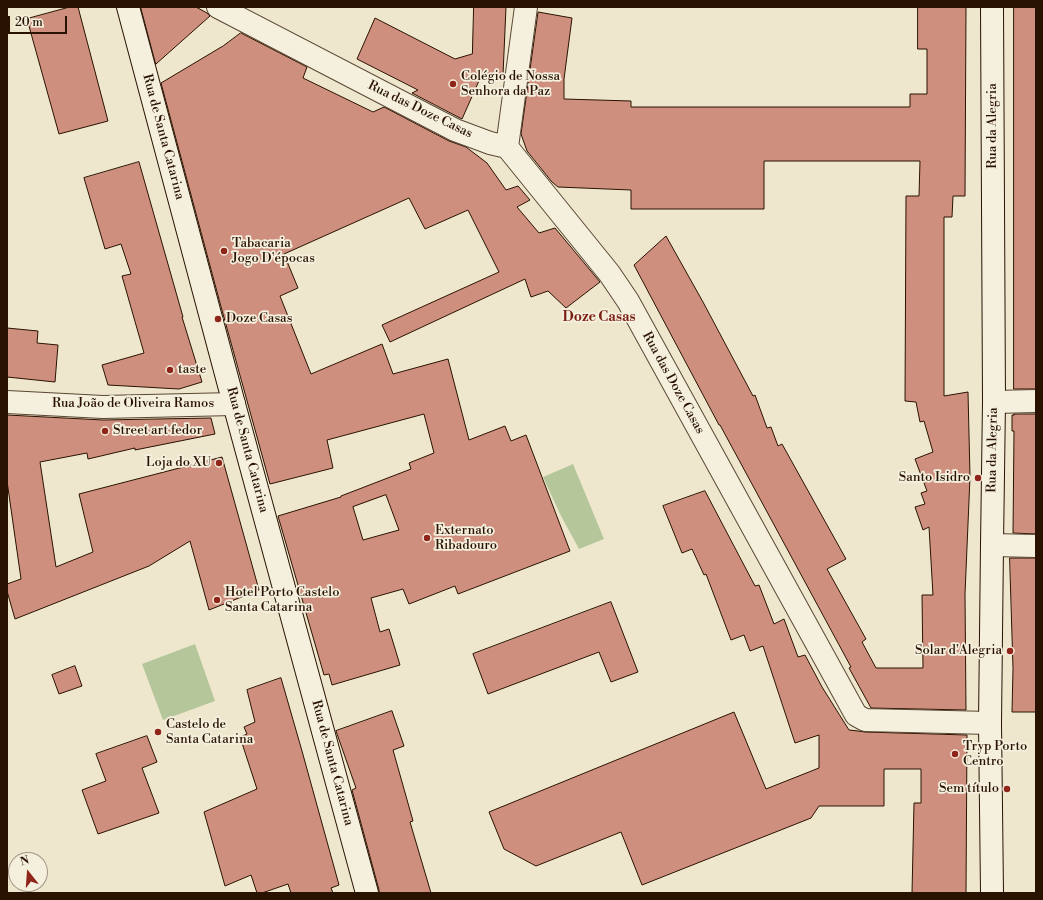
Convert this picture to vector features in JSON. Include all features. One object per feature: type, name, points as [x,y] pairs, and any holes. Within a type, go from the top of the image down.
[{"type":"main road","name":"Rua de Santa Catarina","points":[[128,7],[367,893]]},
{"type":"main road","name":"Rua das Doze Casas","points":[[218,7],[455,130],[507,147],[609,273],[628,301],[856,715],[865,720],[969,722],[990,724]]},
{"type":"main road","points":[[507,147],[526,7]]},
{"type":"main road","name":"Rua da Alegria","points":[[992,7],[994,402],[990,724],[992,893]]},
{"type":"main road","points":[[994,402],[1036,401]]},
{"type":"main road","name":"Rua João de Oliveira Ramos","points":[[7,402],[103,407],[234,404]]},
{"type":"main road","points":[[992,545],[1036,546]]},
{"type":"green space","points":[[573,464],[604,539],[579,549],[560,514],[543,477]]},
{"type":"green space","points":[[195,644],[215,701],[163,720],[142,664]]},
{"type":"building","points":[[70,7],[78,7],[108,121],[59,134],[27,19]]},
{"type":"building","points":[[141,7],[196,7],[210,16],[156,64]]},
{"type":"building","points":[[474,7],[506,7],[503,75],[482,74],[462,119],[412,93],[418,90],[357,59],[375,18],[455,59],[472,54]]},
{"type":"building","points":[[918,7],[966,7],[965,196],[953,196],[952,217],[944,217],[944,396],[968,392],[970,477],[965,594],[966,710],[871,708],[849,668],[851,667],[719,425],[634,265],[666,236],[753,396],[755,395],[767,428],[771,427],[778,446],[782,444],[846,559],[827,569],[866,639],[862,642],[876,668],[923,668],[922,595],[933,595],[929,527],[923,530],[915,507],[925,504],[921,493],[927,491],[915,459],[933,452],[924,421],[920,422],[916,402],[905,401],[906,196],[919,196],[920,161],[764,161],[764,209],[631,209],[631,190],[558,187],[552,182],[527,151],[521,134],[538,12],[572,18],[564,79],[564,99],[631,101],[631,107],[910,107],[910,94],[927,94],[927,49],[918,49]]},
{"type":"building","points":[[1014,7],[1036,7],[1036,389],[1014,389]]},
{"type":"building","points":[[241,33],[307,67],[303,78],[373,112],[384,107],[449,141],[466,147],[487,163],[506,190],[518,186],[530,200],[517,207],[539,233],[555,228],[600,282],[566,308],[548,291],[531,297],[525,279],[390,342],[382,325],[499,272],[468,210],[425,229],[409,198],[284,254],[298,288],[280,296],[311,374],[382,344],[393,374],[448,359],[469,440],[505,426],[511,441],[526,435],[570,551],[458,594],[455,586],[409,604],[403,589],[371,598],[380,632],[389,629],[400,665],[332,685],[329,674],[324,675],[278,516],[341,497],[411,469],[409,463],[434,453],[424,414],[327,440],[333,468],[270,484],[161,83],[223,46]],"holes":[[[386,495],[399,530],[363,540],[353,507]]]},
{"type":"building","points":[[139,162],[182,317],[202,382],[179,389],[108,385],[102,365],[144,353],[122,276],[131,274],[121,244],[105,249],[84,178]]},
{"type":"building","points":[[7,328],[38,331],[37,343],[58,345],[55,382],[7,377]]},
{"type":"building","points":[[1036,414],[1036,534],[1013,533],[1014,431],[1012,431],[1012,415]]},
{"type":"building","points":[[7,415],[103,420],[211,418],[215,434],[135,450],[135,448],[88,459],[87,453],[40,462],[56,567],[93,552],[79,494],[222,457],[259,590],[209,610],[190,541],[149,566],[15,619],[7,591],[7,584],[21,579],[7,481]]},
{"type":"building","points":[[705,491],[755,586],[759,585],[774,624],[784,619],[798,657],[805,655],[822,687],[849,730],[865,732],[967,735],[966,893],[912,893],[914,803],[921,803],[921,769],[884,769],[884,806],[819,806],[811,818],[642,885],[621,832],[536,866],[504,849],[489,812],[734,712],[766,789],[819,768],[819,735],[795,743],[763,646],[750,651],[744,635],[731,640],[706,574],[704,575],[692,549],[682,553],[663,506]]},
{"type":"building","points":[[1010,558],[1036,558],[1036,712],[1012,712],[1013,669]]},
{"type":"building","points":[[611,602],[638,672],[611,682],[599,652],[488,694],[473,654]]},
{"type":"building","points":[[75,666],[82,686],[59,694],[52,675]]},
{"type":"building","points":[[281,678],[339,885],[331,888],[333,893],[291,893],[288,884],[262,893],[257,893],[251,875],[225,886],[204,812],[257,789],[240,737],[247,734],[244,727],[255,722],[247,690]]},
{"type":"building","points":[[392,711],[404,746],[393,750],[413,821],[410,822],[431,893],[379,893],[352,790],[356,788],[336,731]]},
{"type":"building","points":[[147,736],[157,762],[142,768],[159,813],[98,834],[82,790],[106,781],[96,754]]},
{"type":"place","name":"Colégio de Nossa Senhora da Paz","points":[[453,84]]},
{"type":"place","name":"Tabacaria Jogo D'épocas","points":[[224,251]]},
{"type":"place","name":"Doze Casas","points":[[218,319]]},
{"type":"place","name":"taste","points":[[170,370]]},
{"type":"place","name":"Street art fedor","points":[[105,431]]},
{"type":"place","name":"Loja do XU","points":[[219,463]]},
{"type":"place","name":"Santo Isidro","points":[[978,478]]},
{"type":"place","name":"Externato Ribadouro","points":[[427,538]]},
{"type":"place","name":"Hotel Porto Castelo Santa Catarina","points":[[217,600]]},
{"type":"place","name":"Solar d'Alegria","points":[[1010,651]]},
{"type":"place","name":"Castelo de Santa Catarina","points":[[158,732]]},
{"type":"place","name":"Tryp Porto Centro","points":[[955,754]]},
{"type":"place","name":"Sem título","points":[[1007,789]]},
{"type":"district","name":"Doze Casas","points":[[599,318]]}]
